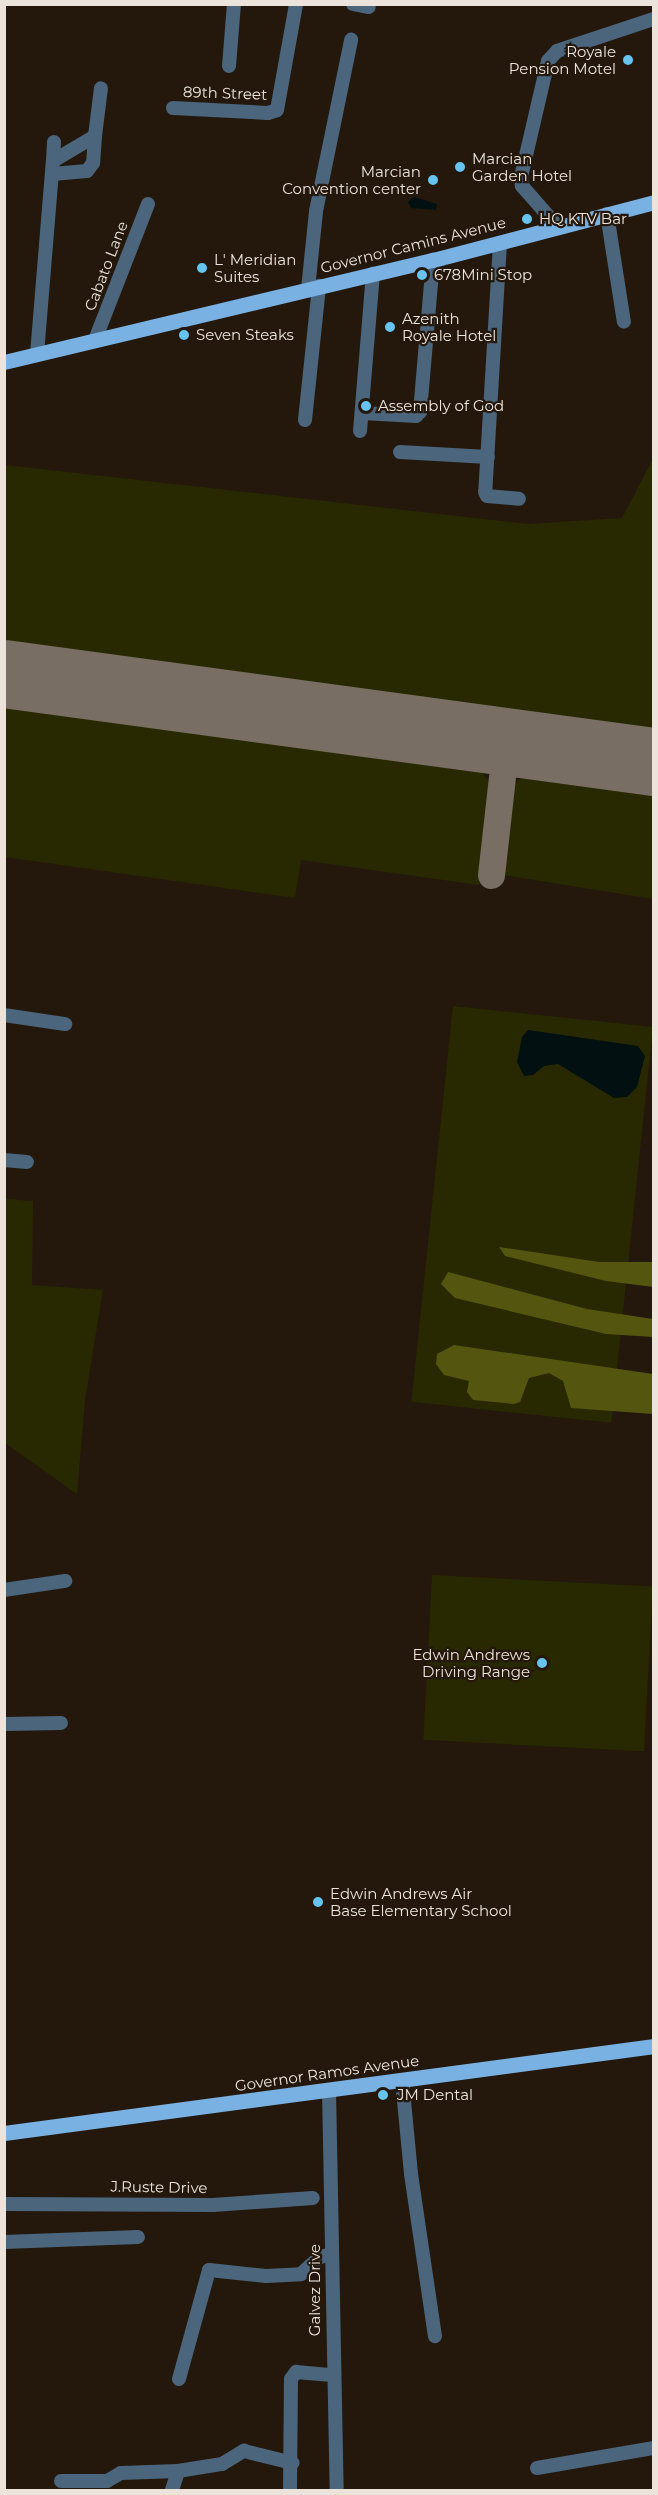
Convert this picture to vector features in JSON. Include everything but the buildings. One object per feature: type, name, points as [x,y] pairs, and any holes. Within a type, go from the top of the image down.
[{"type":"main road","name":"Governor Camins Avenue","points":[[4,362],[434,260],[654,202]]},
{"type":"main road","name":"Governor Ramos Avenue","points":[[4,2133],[654,2046]]},
{"type":"street","points":[[229,66],[234,4]]},
{"type":"street","name":"89th Street","points":[[173,108],[268,113],[277,110],[296,4]]},
{"type":"street","points":[[353,4],[369,7]]},
{"type":"street","points":[[558,227],[522,186],[521,177],[548,61],[557,51],[654,19]]},
{"type":"street","points":[[305,420],[314,287],[316,211],[351,40]]},
{"type":"street","points":[[53,168],[87,171],[93,163],[101,88]]},
{"type":"street","points":[[53,168],[95,136]]},
{"type":"street","points":[[37,354],[54,142]]},
{"type":"street","name":"Cabato Lane","points":[[95,340],[148,204]]},
{"type":"street","points":[[607,214],[624,322]]},
{"type":"street","points":[[500,243],[486,495],[519,499]]},
{"type":"street","points":[[362,413],[416,416],[422,408],[434,260]]},
{"type":"street","points":[[360,431],[373,274]]},
{"type":"street","points":[[400,452],[488,457]]},
{"type":"street","points":[[4,1015],[65,1024]]},
{"type":"street","points":[[4,1160],[27,1162]]},
{"type":"street","points":[[4,1590],[65,1581]]},
{"type":"street","points":[[4,1724],[61,1723]]},
{"type":"street","points":[[402,2080],[411,2174],[435,2336]]},
{"type":"street","name":"Galvez Drive","points":[[330,2090],[332,2374],[337,2490]]},
{"type":"street","name":"J.Ruste Drive","points":[[4,2204],[213,2205],[313,2198]]},
{"type":"street","points":[[4,2242],[138,2237]]},
{"type":"street","points":[[179,2379],[209,2270],[266,2276],[301,2274],[320,2257],[331,2254]]},
{"type":"street","points":[[290,2490],[293,2463],[292,2374],[332,2374]]},
{"type":"street","points":[[537,2468],[654,2448]]},
{"type":"street","points":[[61,2481],[107,2481],[121,2473],[178,2471],[222,2464],[244,2451],[293,2463]]},
{"type":"street","points":[[172,2490],[178,2471]]},
{"type":"shaded area","points":[[414,197],[437,204],[436,210],[411,208],[408,202]]},
{"type":"shaded area","points":[[653,459],[653,731],[5,643],[5,465],[528,524],[622,518]]},
{"type":"shaded area","points":[[5,707],[482,773],[492,786],[479,885],[301,860],[295,898],[5,857]]},
{"type":"shaded area","points":[[521,778],[653,796],[653,899],[504,875],[500,865],[508,791]]},
{"type":"shaded area","points":[[453,1006],[653,1027],[611,1423],[411,1402]]},
{"type":"shaded area","points":[[528,1030],[638,1046],[645,1056],[637,1087],[627,1097],[614,1098],[558,1064],[544,1066],[533,1075],[524,1076],[517,1062],[522,1037]]},
{"type":"shaded area","points":[[5,1199],[33,1201],[32,1285],[103,1290],[85,1400],[77,1494],[5,1443]]},
{"type":"shaded area","points":[[499,1247],[599,1262],[653,1262],[653,1287],[606,1281],[505,1256]]},
{"type":"shaded area","points":[[448,1272],[587,1309],[653,1319],[653,1337],[606,1334],[455,1298],[441,1284]]},
{"type":"shaded area","points":[[454,1345],[653,1374],[653,1414],[571,1408],[563,1381],[549,1373],[529,1378],[520,1402],[514,1404],[473,1400],[467,1392],[469,1381],[444,1375],[436,1364],[437,1354]]},
{"type":"shaded area","name":"Edwin Andrews Driving Range","points":[[432,1575],[653,1587],[644,1751],[423,1740]]},
{"type":"taxiway","points":[[491,875],[506,742]]},
{"type":"runway","points":[[4,674],[654,762]]},
{"type":"place","name":"Royale Pension Motel","points":[[628,60]]},
{"type":"place","name":"Marcian Garden Hotel","points":[[460,167]]},
{"type":"place","name":"Marcian Convention center","points":[[433,180]]},
{"type":"place","name":"HQ KTV Bar","points":[[527,219]]},
{"type":"place","name":"L' Meridian Suites","points":[[202,268]]},
{"type":"place","name":"678Mini Stop","points":[[422,275]]},
{"type":"place","name":"Azenith Royale Hotel","points":[[390,327]]},
{"type":"place","name":"Seven Steaks","points":[[184,335]]},
{"type":"place","name":"Assembly of God","points":[[366,406]]},
{"type":"place","name":"Edwin Andrews Driving Range","points":[[542,1663]]},
{"type":"place","name":"Edwin Andrews Air Base Elementary School","points":[[318,1902]]},
{"type":"place","name":"JM Dental","points":[[383,2095]]}]
